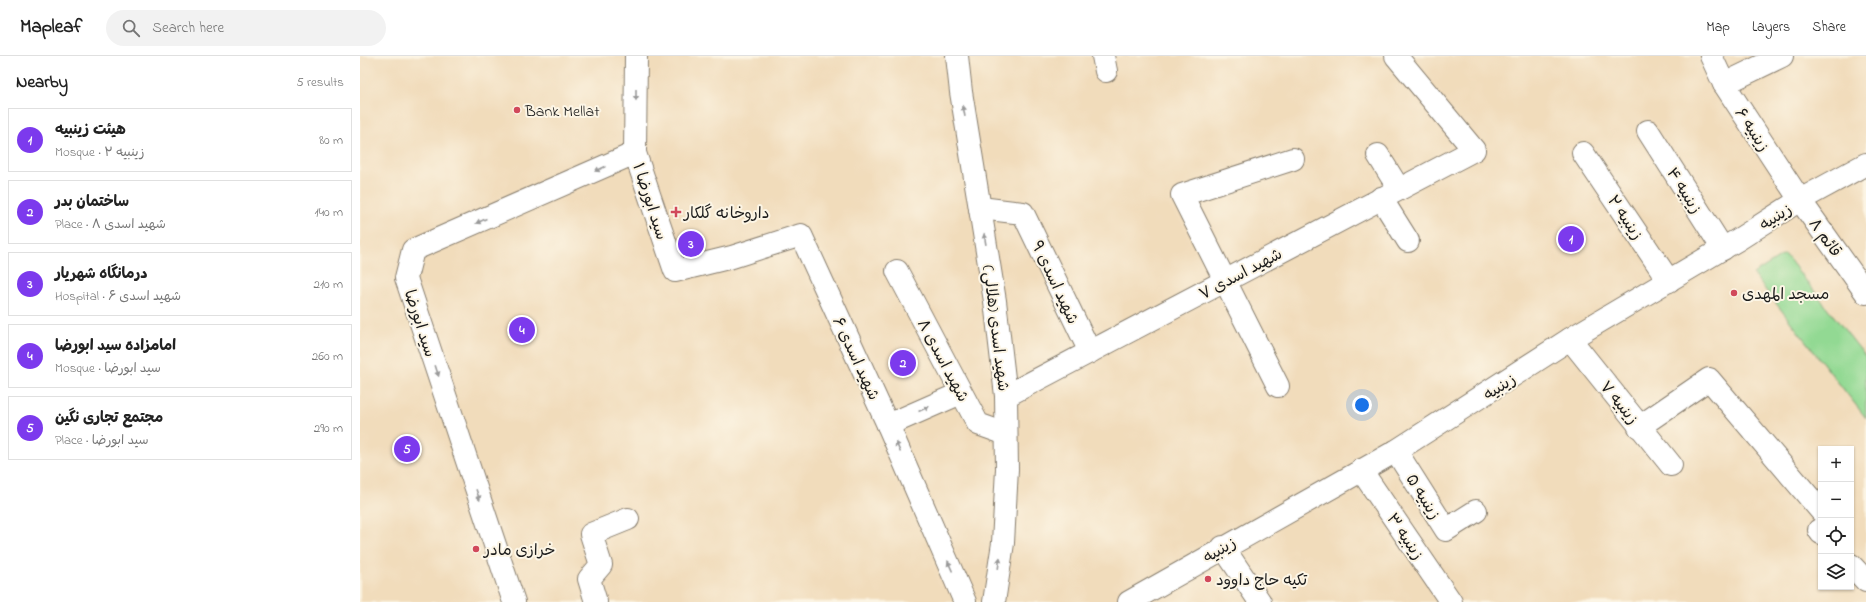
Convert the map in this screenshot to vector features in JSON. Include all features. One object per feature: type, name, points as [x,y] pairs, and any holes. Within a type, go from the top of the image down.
[{"type":"street","name":"سید ابورضا ۱","points":[[636,56],[635,153],[675,271]]},
{"type":"street","name":"شهید اسدی (هلالی)","points":[[958,56],[961,92],[995,301],[1006,396],[1008,469],[1003,543],[994,602]]},
{"type":"street","name":"شهید اسدی ۷","points":[[1006,396],[1474,150],[1396,56]]},
{"type":"street","name":"زینبیه ۶","points":[[1711,56],[1724,84],[1800,200]]},
{"type":"street","points":[[1724,84],[1782,56]]},
{"type":"street","name":"زینبیه ۴","points":[[1648,131],[1723,249]]},
{"type":"street","name":"سید ابورضا","points":[[514,602],[406,278],[413,250],[635,153]]},
{"type":"street","name":"زینبیه ۲","points":[[1583,153],[1668,281]]},
{"type":"street","points":[[1378,155],[1408,242]]},
{"type":"street","points":[[1278,386],[1224,282],[1182,195],[1293,159]]},
{"type":"street","name":"زینبیه","points":[[1128,602],[1223,547],[1396,451],[1570,339],[1723,249],[1800,200],[1866,164]]},
{"type":"street","name":"قائم ۸","points":[[1800,200],[1866,293]]},
{"type":"street","name":"شهید اسدی ۹","points":[[980,208],[1023,213],[1090,352]]},
{"type":"street","name":"شهید اسدی ۶","points":[[675,271],[732,257],[801,235],[888,425],[965,602]]},
{"type":"street","name":"شهید اسدی ۸","points":[[897,271],[978,424],[1006,434]]},
{"type":"street","name":"زینبیه ۷","points":[[1570,339],[1639,427],[1671,465]]},
{"type":"street","points":[[1639,427],[1709,379],[1818,523]]},
{"type":"street","points":[[888,425],[961,393]]},
{"type":"street","name":"زینبیه ۵","points":[[1396,451],[1446,530],[1476,511]]},
{"type":"street","name":"زینبیه ۳","points":[[1361,470],[1451,602]]},
{"type":"street","points":[[596,602],[589,579],[601,565],[591,534],[628,519]]},
{"type":"street","points":[[1223,547],[1260,602]]},
{"type":"street","points":[[1854,568],[1866,581]]},
{"type":"green space","points":[[1785,254],[1866,357],[1866,418],[1753,274]]},
{"type":"place","name":"Bank Mellat","points":[[517,110]]},
{"type":"place","name":"داروخانه گلکار","points":[[676,212]]},
{"type":"place","name":"هیئت زینبیه","points":[[1571,239]]},
{"type":"place","name":"درمانگاه شهریار","points":[[691,244]]},
{"type":"place","name":"مسجد المهدی","points":[[1734,293]]},
{"type":"place","name":"امامزاده سید ابورضا","points":[[522,330]]},
{"type":"place","name":"ساختمان بدر","points":[[903,363]]},
{"type":"place","name":"مجتمع تجاری نگین","points":[[407,449]]},
{"type":"place","name":"خرازی مادر","points":[[476,549]]},
{"type":"place","name":"تکیه حاج داوود","points":[[1208,579]]}]
